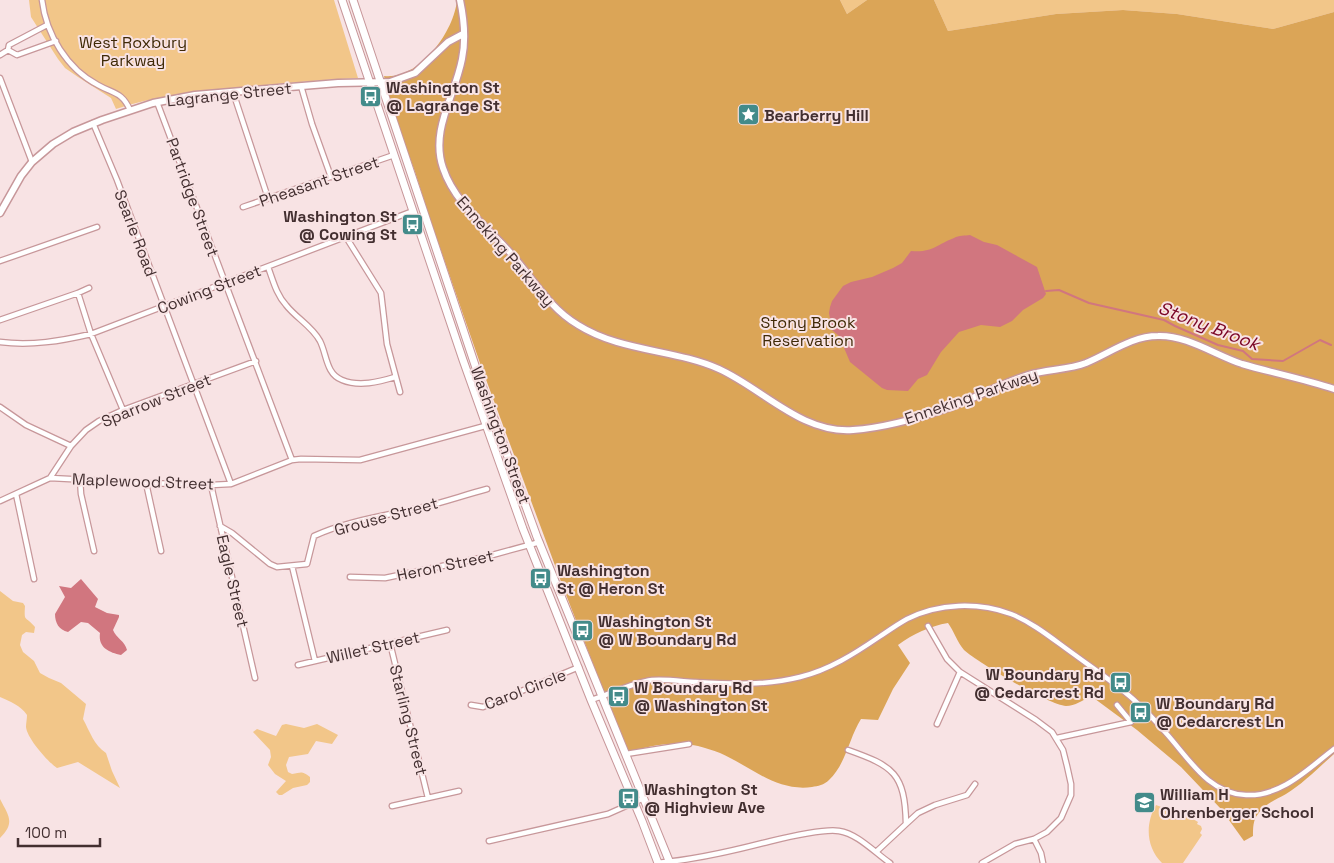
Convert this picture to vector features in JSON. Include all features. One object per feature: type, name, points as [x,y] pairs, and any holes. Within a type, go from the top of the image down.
[{"type":"main road","name":"Washington Street","points":[[342,0],[463,360],[529,545],[658,863]]},
{"type":"main road","name":"Washington Street","points":[[352,0],[496,423],[540,542],[669,862]]},
{"type":"main road","name":"Enneking Parkway","points":[[460,0],[463,14],[462,58],[440,131],[439,155],[443,170],[461,201],[522,266],[540,292],[555,308],[577,325],[601,337],[622,344],[680,357],[718,369],[810,422],[839,430],[886,425],[922,416],[950,407],[1030,374],[1084,364],[1148,336],[1175,336],[1242,363],[1334,389]]},
{"type":"main road","name":"Lagrange Street","points":[[0,213],[32,162],[53,144],[93,123],[158,102],[195,95],[369,81],[381,82],[400,79],[415,73],[448,42],[463,34]]},
{"type":"street","points":[[42,0],[47,25],[70,63],[83,76],[124,98],[130,110]]},
{"type":"street","points":[[0,55],[8,50],[9,45],[15,40],[47,25]]},
{"type":"street","points":[[8,50],[18,55],[56,41]]},
{"type":"street","points":[[0,78],[32,162]]},
{"type":"street","points":[[301,86],[331,177]]},
{"type":"street","points":[[233,92],[268,198]]},
{"type":"street","name":"Partridge Street","points":[[158,102],[292,460]]},
{"type":"street","name":"Searle Road","points":[[93,123],[117,180],[231,484]]},
{"type":"street","name":"Pheasant Street","points":[[243,207],[394,155]]},
{"type":"street","name":"Cowing Street","points":[[0,342],[19,344],[39,343],[91,334],[413,211]]},
{"type":"street","points":[[0,261],[97,227]]},
{"type":"street","points":[[346,237],[381,293],[387,344],[400,392]]},
{"type":"street","points":[[268,267],[285,305],[314,333],[320,342],[326,362],[336,377],[356,383],[375,382],[395,377]]},
{"type":"street","points":[[0,320],[89,288]]},
{"type":"street","points":[[78,292],[91,334],[124,410]]},
{"type":"street","name":"Sparrow Street","points":[[50,478],[71,446],[86,430],[99,421],[256,361]]},
{"type":"street","points":[[0,407],[26,425],[71,446]]},
{"type":"street","name":"Maplewood Street","points":[[50,478],[146,483],[231,484],[292,460],[360,460],[496,423]]},
{"type":"street","points":[[0,501],[50,478]]},
{"type":"street","points":[[80,479],[81,494],[94,552]]},
{"type":"street","points":[[146,483],[161,551]]},
{"type":"street","name":"Eagle Street","points":[[211,485],[255,678]]},
{"type":"street","name":"Grouse Street","points":[[292,566],[308,564],[314,536],[319,534],[351,524],[422,508],[486,489]]},
{"type":"street","points":[[16,494],[34,579]]},
{"type":"street","points":[[220,526],[232,533],[270,564],[277,567],[292,566],[315,660]]},
{"type":"street","name":"Heron Street","points":[[350,577],[385,578],[485,558],[540,542]]},
{"type":"street","points":[[591,700],[649,680],[669,679],[755,684],[799,677],[831,666],[854,654],[913,616],[934,609],[964,605],[990,608],[1012,614],[1030,623],[1064,647],[1133,699],[1164,731],[1202,776],[1218,787],[1247,795],[1276,791],[1334,749]]},
{"type":"street","points":[[928,626],[947,659],[960,672],[1036,720],[1057,738],[1063,750],[1072,784],[1072,795],[1062,818],[1047,832],[1034,839],[1015,844],[982,863]]},
{"type":"street","name":"Willet Street","points":[[298,665],[447,630]]},
{"type":"street","name":"Starling Street","points":[[390,643],[428,798]]},
{"type":"street","name":"Carol Circle","points":[[471,706],[483,707],[579,668]]},
{"type":"street","points":[[937,724],[960,672]]},
{"type":"street","points":[[1057,738],[1131,722],[1117,705]]},
{"type":"street","points":[[626,754],[688,744]]},
{"type":"street","points":[[848,750],[883,764],[894,774],[902,785],[906,803],[906,824]]},
{"type":"street","points":[[876,852],[918,813],[935,805],[967,795],[975,784]]},
{"type":"street","points":[[392,806],[459,791]]},
{"type":"street","points":[[489,841],[608,814],[644,798]]},
{"type":"street","points":[[658,863],[722,853],[825,831],[838,831],[852,836],[890,863]]},
{"type":"street","points":[[1034,839],[1041,853],[1043,863]]},
{"type":"green space","name":"West Roxbury Parkway","points":[[29,0],[334,0],[358,78],[190,93],[145,101],[116,109],[111,98],[65,68],[31,17]]},
{"type":"green space","name":"Stony Brook Reservation","points":[[457,0],[840,0],[847,14],[867,0],[934,0],[948,31],[1056,14],[1123,10],[1177,14],[1273,29],[1334,12],[1334,754],[1299,785],[1264,807],[1255,819],[1253,836],[1244,841],[1221,809],[1181,767],[1137,730],[1091,696],[1069,706],[1045,699],[971,656],[959,644],[948,623],[922,631],[898,645],[910,663],[893,689],[878,720],[861,719],[835,774],[819,786],[799,788],[787,786],[764,777],[720,753],[698,746],[680,744],[661,745],[643,748],[626,754],[481,366],[394,114],[384,76],[397,75],[410,70],[432,52],[449,26]]},
{"type":"green space","points":[[840,0],[867,0],[847,14]]},
{"type":"green space","points":[[934,0],[1334,0],[1334,12],[1273,29],[1177,14],[1123,10],[1056,14],[948,31]]},
{"type":"green space","points":[[0,591],[13,601],[23,603],[25,606],[25,617],[35,627],[34,633],[26,632],[22,635],[20,645],[23,652],[34,661],[40,673],[61,683],[86,704],[83,719],[95,742],[106,753],[120,788],[78,762],[57,768],[53,765],[43,755],[27,732],[27,715],[15,704],[0,697]]},
{"type":"green space","points":[[286,724],[304,728],[317,724],[338,735],[332,744],[316,741],[308,754],[289,757],[286,765],[288,772],[292,774],[305,773],[310,777],[310,782],[307,785],[293,788],[279,795],[276,792],[286,781],[275,774],[268,765],[271,757],[270,750],[253,732],[257,729],[276,736],[282,725]]},
{"type":"green space","points":[[0,799],[8,814],[9,823],[0,838]]},
{"type":"green space","points":[[1156,805],[1193,819],[1201,826],[1200,833],[1202,835],[1183,863],[1162,863],[1153,850],[1150,843],[1149,827],[1152,812]]},
{"type":"shaded area","points":[[970,235],[984,242],[997,245],[1037,267],[1046,294],[1043,298],[1023,310],[1012,321],[1000,327],[981,325],[959,332],[941,352],[927,375],[918,379],[908,391],[882,388],[850,362],[839,336],[832,330],[829,313],[832,301],[843,286],[893,268],[902,263],[911,251],[929,250],[956,237]]},
{"type":"shaded area","points":[[81,579],[98,599],[95,607],[107,613],[119,615],[113,630],[127,650],[121,655],[105,648],[101,642],[100,633],[88,623],[81,622],[68,632],[62,630],[57,623],[55,614],[65,597],[59,586],[71,588]]},
{"type":"waterway","name":"Stony Brook","points":[[1046,291],[1059,290],[1089,303],[1164,320],[1218,345],[1243,351],[1252,359],[1283,361],[1320,340],[1331,345]]},
{"type":"place","name":"Washington St @ Lagrange St","points":[[370,96]]},
{"type":"place","name":"Bearberry Hill","points":[[748,115]]},
{"type":"place","name":"Washington St @ Cowing St","points":[[413,225]]},
{"type":"place","name":"Washington St @ Heron St","points":[[541,579]]},
{"type":"place","name":"Washington St @ W Boundary Rd","points":[[582,630]]},
{"type":"place","name":"W Boundary Rd @ Cedarcrest Rd","points":[[1120,683]]},
{"type":"place","name":"W Boundary Rd @ Washington St","points":[[618,696]]},
{"type":"place","name":"W Boundary Rd @ Cedarcrest Ln","points":[[1140,712]]},
{"type":"place","name":"Washington St @ Highview Ave","points":[[628,798]]},
{"type":"place","name":"William H Ohrenberger School","points":[[1144,803]]}]
